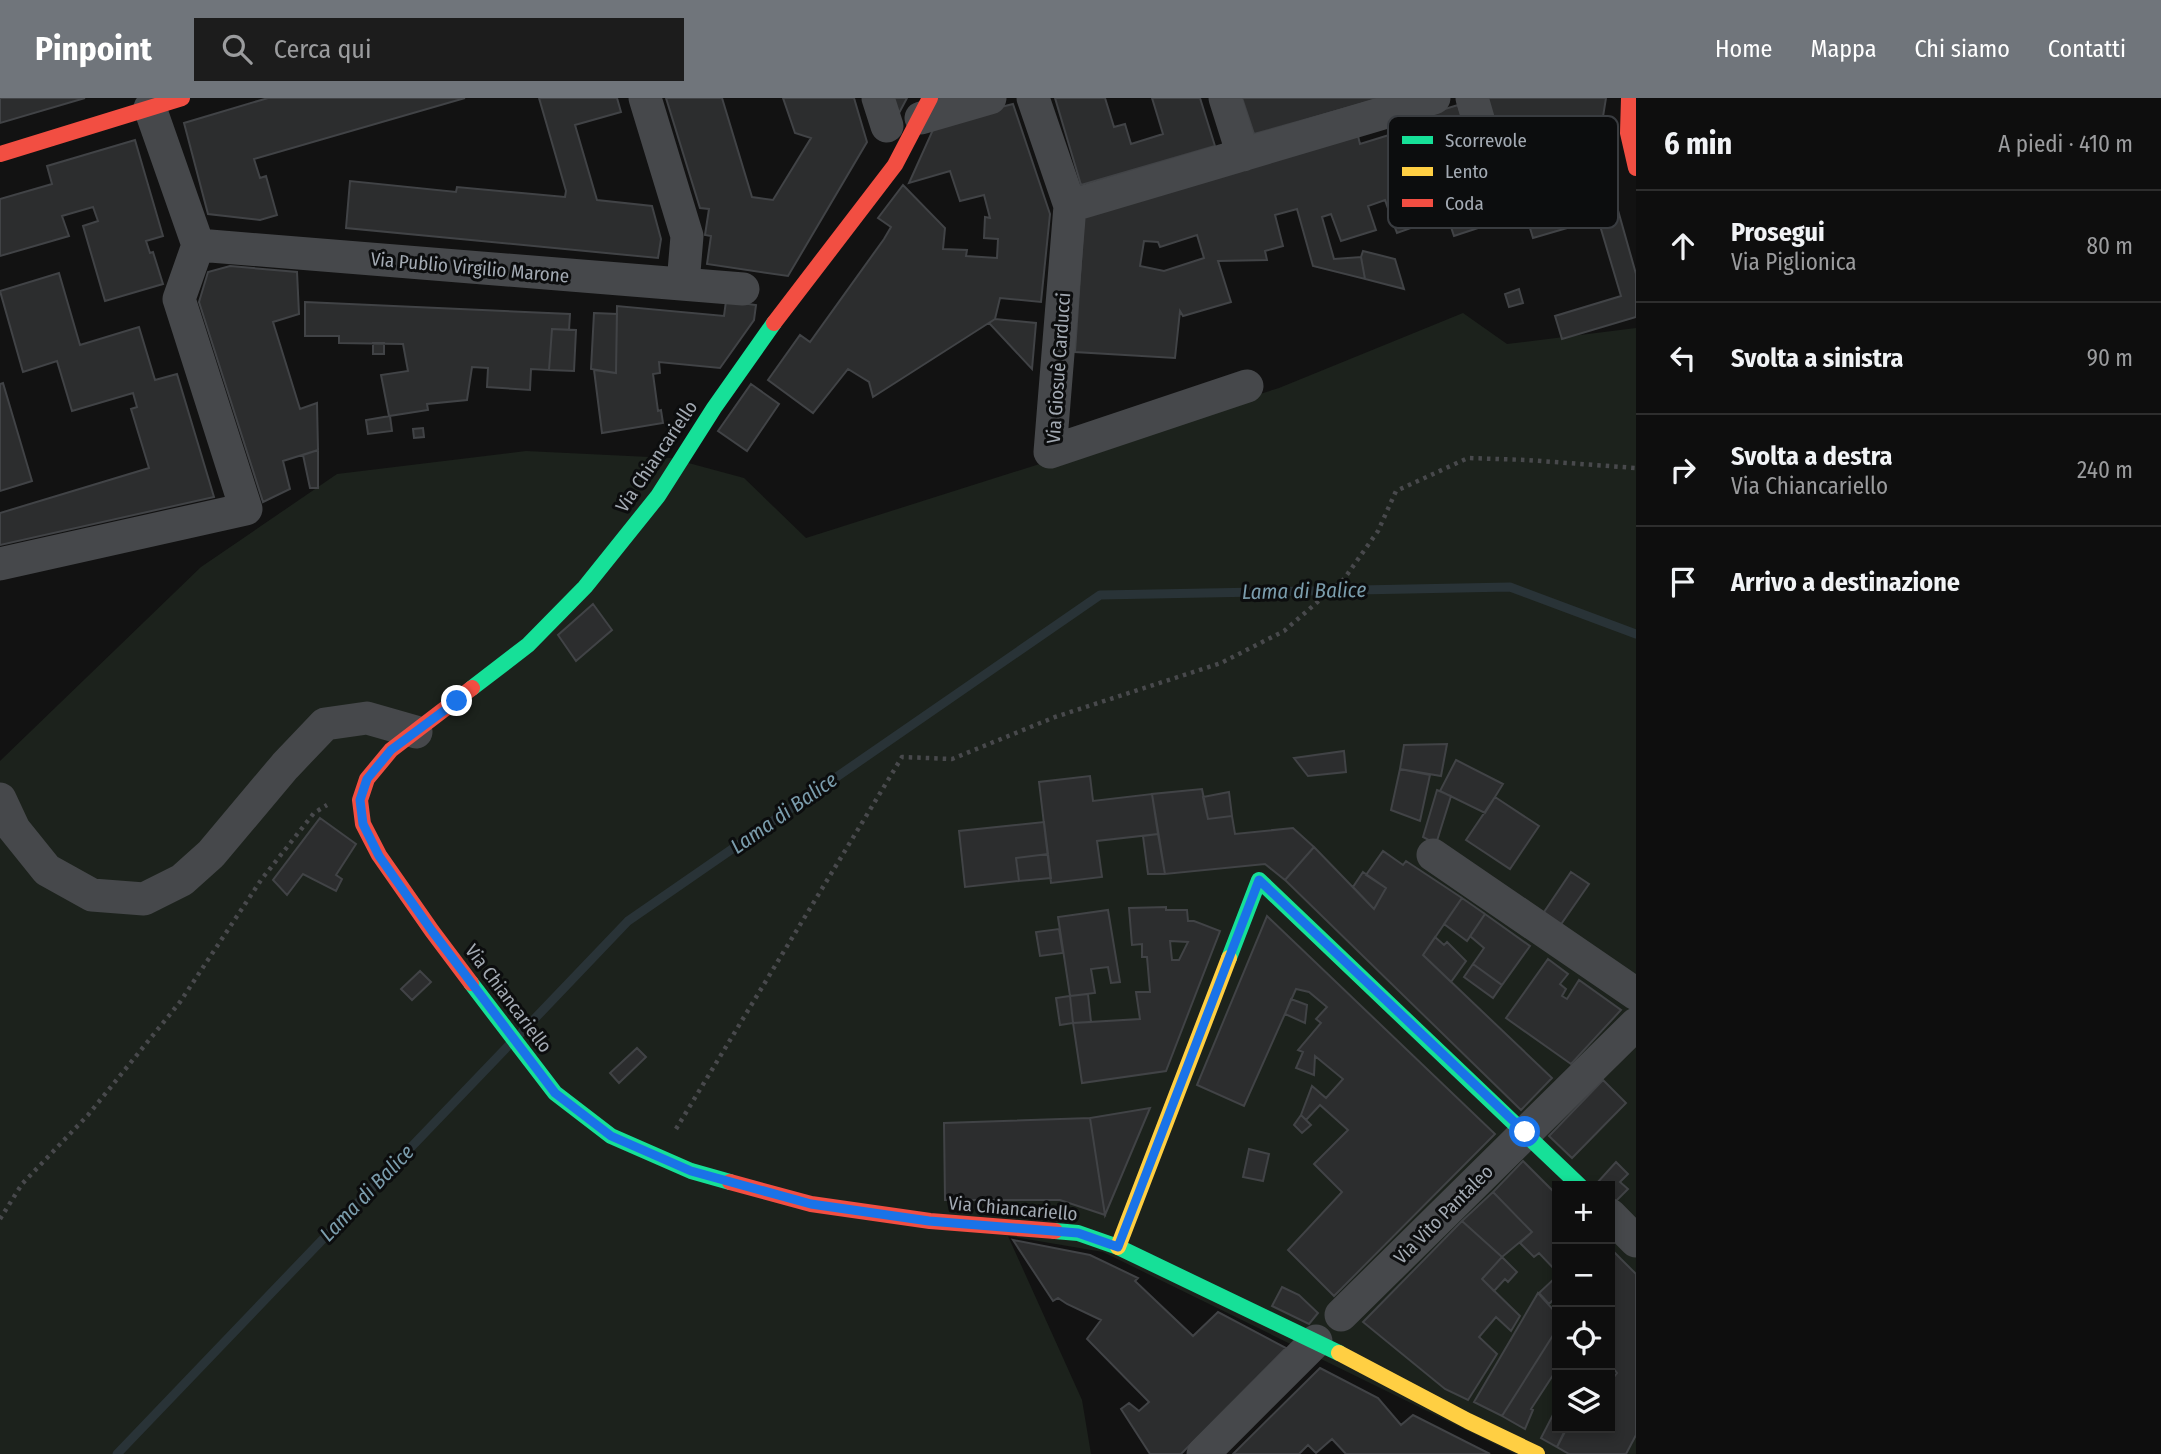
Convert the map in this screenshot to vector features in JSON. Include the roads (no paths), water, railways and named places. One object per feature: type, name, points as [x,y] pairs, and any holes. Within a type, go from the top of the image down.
[{"type":"street","points":[[0,154],[182,98]]},
{"type":"street","points":[[645,98],[687,236],[683,284]]},
{"type":"street","points":[[926,108],[990,98]]},
{"type":"street","name":"Via Giosuè Carducci","points":[[1033,98],[1070,206],[1050,452],[1247,386]]},
{"type":"street","points":[[1225,98],[1243,155]]},
{"type":"street","points":[[1070,206],[1434,98]]},
{"type":"street","points":[[1472,98],[1477,116]]},
{"type":"street","points":[[1629,98],[1628,141],[1636,168]]},
{"type":"street","points":[[0,564],[246,509],[179,299],[198,245],[150,108]]},
{"type":"street","name":"Via Chiancariello","points":[[926,108],[895,165],[762,338],[658,496],[586,587],[528,645],[391,750],[367,779],[360,800],[363,824],[379,856],[432,931],[555,1093],[611,1136],[691,1171],[811,1204],[929,1221],[1078,1233],[1118,1247],[1316,1341],[1537,1454]]},
{"type":"street","name":"Via Publio Virgilio Marone","points":[[198,245],[743,289]]},
{"type":"street","points":[[0,799],[14,829],[47,870],[92,895],[144,899],[182,880],[211,855],[285,766],[325,724],[367,718],[416,732]]},
{"type":"street","points":[[1433,855],[1636,994]]},
{"type":"street","points":[[1118,1247],[1259,880],[1575,1181]]},
{"type":"street","name":"Via Vito Pantaleo","points":[[1341,1315],[1636,1024]]},
{"type":"street","points":[[1615,1220],[1636,1241]]},
{"type":"street","points":[[1203,1454],[1316,1341]]},
{"type":"waterway","name":"Lama di Balice","points":[[520,1034],[628,921],[1100,595],[1510,587],[1636,634]]},
{"type":"waterway","name":"Lama di Balice","points":[[117,1454],[508,1046]]}]
